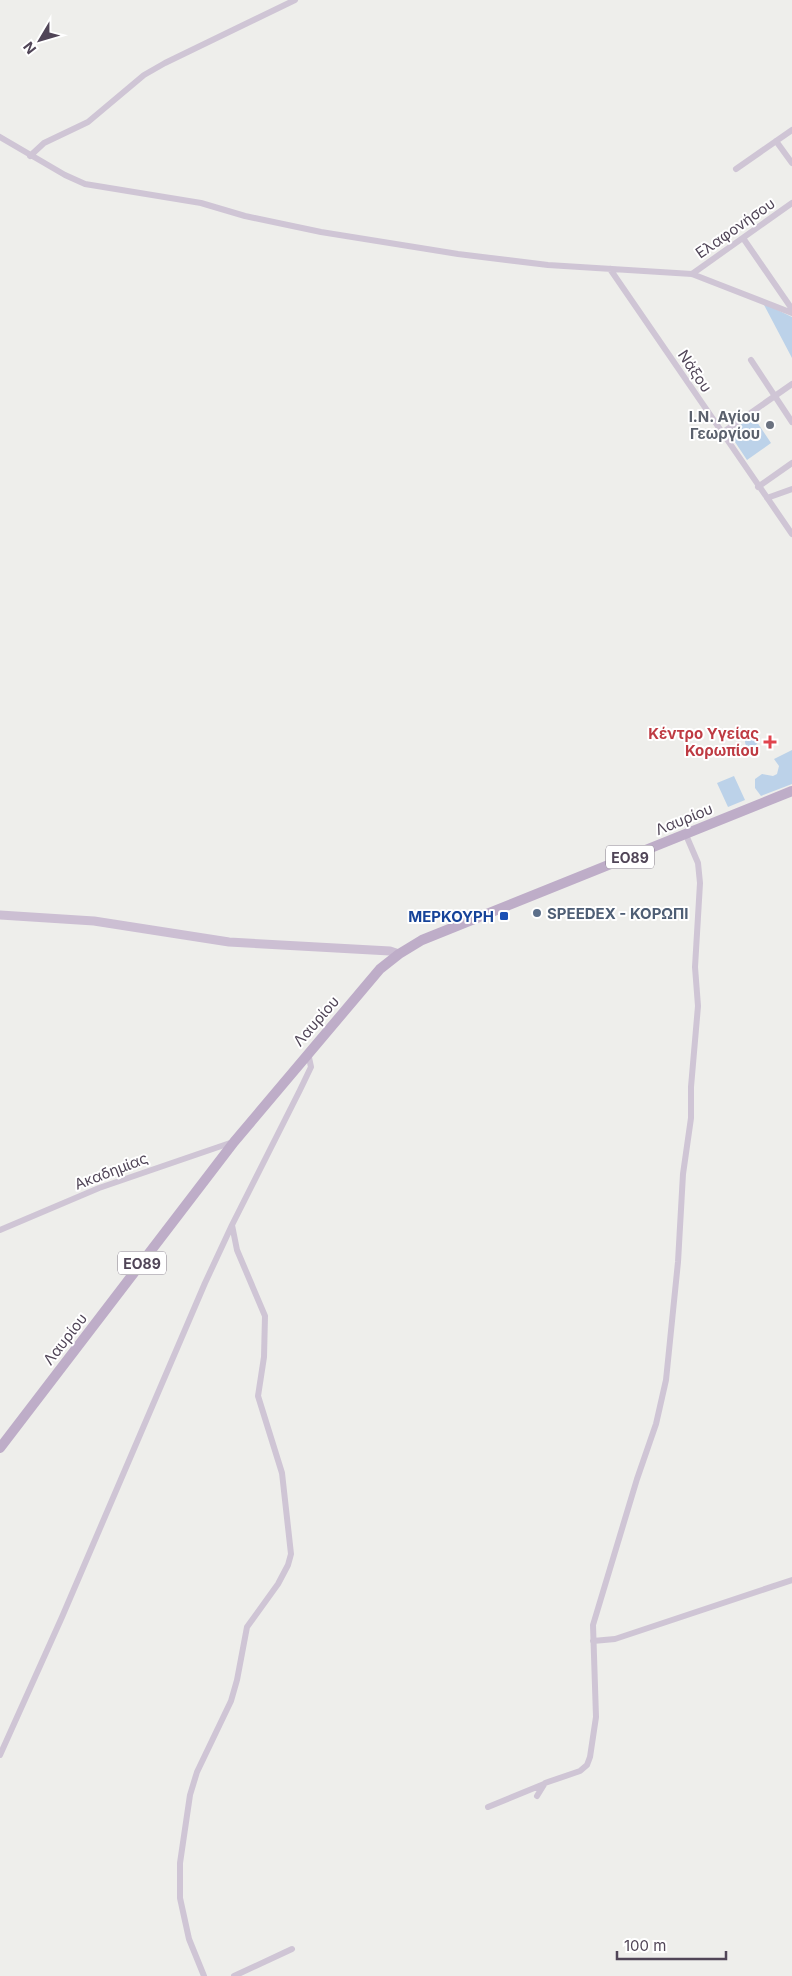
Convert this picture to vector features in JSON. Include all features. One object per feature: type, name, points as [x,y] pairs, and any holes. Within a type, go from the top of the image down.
[{"type":"main road","name":"Λαυρίου","points":[[0,1448],[234,1142],[380,969],[399,954],[422,940],[522,898],[791,794]]},
{"type":"street","points":[[30,156],[44,143],[88,122],[144,75],[165,62],[295,0]]},
{"type":"street","points":[[736,168],[792,130]]},
{"type":"street","points":[[0,138],[30,156],[85,184],[201,203],[245,216],[321,232],[458,254],[548,265],[692,274],[792,311]]},
{"type":"street","points":[[776,140],[792,163]]},
{"type":"street","name":"Ελαφονήσου","points":[[692,274],[792,204]]},
{"type":"street","points":[[743,238],[792,311]]},
{"type":"street","name":"Νάξου","points":[[610,269],[792,534]]},
{"type":"street","points":[[751,360],[792,422]]},
{"type":"street","points":[[722,433],[792,384]]},
{"type":"street","points":[[758,487],[792,463]]},
{"type":"street","points":[[767,498],[792,489]]},
{"type":"street","points":[[488,1807],[545,1783],[580,1771],[587,1765],[590,1757],[596,1717],[594,1625],[598,1606],[614,1563],[627,1510],[656,1424],[666,1380],[672,1332],[684,1194],[683,1174],[691,1118],[691,1087],[698,1006],[695,951],[700,883],[698,863],[686,835]]},
{"type":"street","points":[[0,915],[94,921],[229,942],[390,951],[399,954]]},
{"type":"street","points":[[0,1755],[62,1617],[205,1283],[311,1067],[308,1053]]},
{"type":"street","name":"Ακαδημίας","points":[[0,1230],[107,1185],[234,1142]]},
{"type":"street","points":[[204,1976],[189,1939],[180,1898],[180,1863],[190,1795],[197,1772],[231,1701],[247,1627],[278,1584],[288,1565],[291,1554],[282,1473],[258,1396],[264,1357],[264,1316],[237,1250],[232,1225]]},
{"type":"street","points":[[593,1641],[624,1636],[792,1580]]},
{"type":"street","points":[[537,1796],[545,1783]]},
{"type":"street","points":[[234,1976],[292,1949]]},
{"type":"shaded area","points":[[763,303],[792,317],[792,358]]},
{"type":"shaded area","points":[[753,416],[771,443],[747,460],[729,433]]},
{"type":"shaded area","points":[[749,736],[753,736],[757,742],[753,748],[749,748],[745,744],[745,740]]},
{"type":"shaded area","points":[[792,750],[792,784],[761,796],[755,788],[755,779],[762,774],[773,776],[777,774],[779,766],[774,759]]},
{"type":"shaded area","points":[[734,776],[745,800],[728,807],[717,783]]},
{"type":"place","name":"Ι.Ν. Αγίου Γεωργίου","points":[[770,425]]},
{"type":"place","name":"Κέντρο Υγείας Κορωπίου","points":[[770,742]]},
{"type":"place","name":"SPEEDEX - ΚΟΡΩΠΙ","points":[[537,913]]},
{"type":"place","name":"ΜΕΡΚΟΥΡΗ","points":[[504,916]]}]
